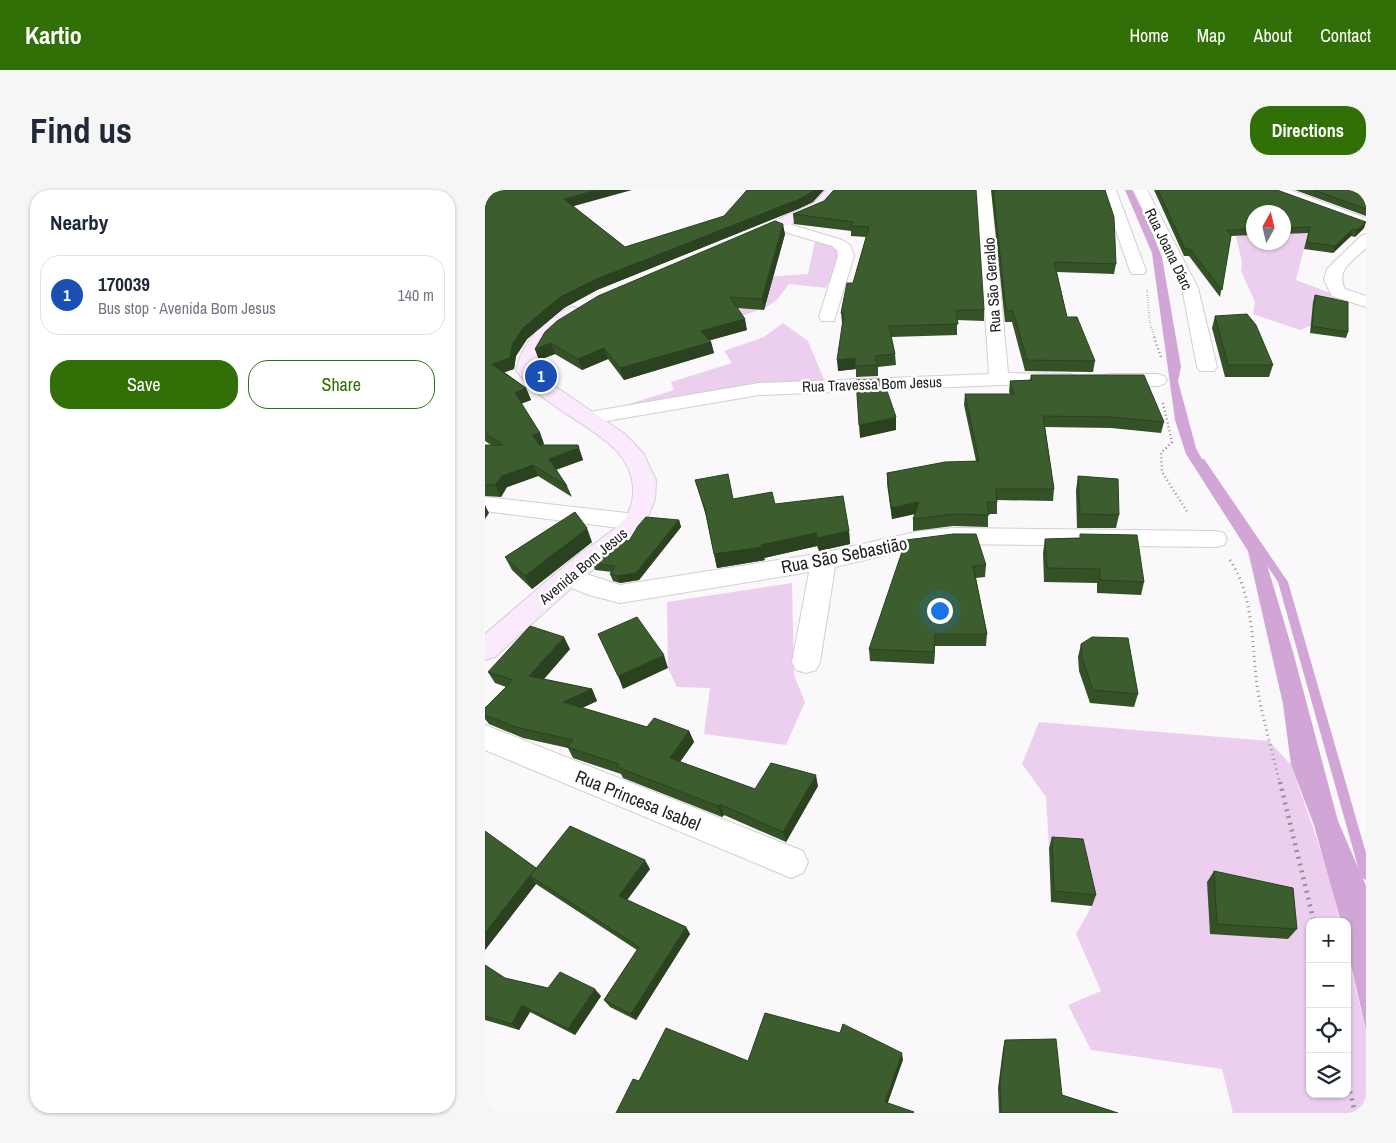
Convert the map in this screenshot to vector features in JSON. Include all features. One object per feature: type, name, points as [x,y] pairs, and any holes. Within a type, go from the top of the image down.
[{"type":"main road","points":[[733,244],[779,226],[819,206],[834,190]]},
{"type":"main road","name":"Avenida Bom Jesus","points":[[485,650],[568,577],[636,522],[643,499],[645,480],[635,458],[617,439],[533,380],[526,370],[527,357],[535,344],[571,313],[587,304]]},
{"type":"street","name":"Rua São Geraldo","points":[[984,190],[999,379]]},
{"type":"street","name":"Rua Joana D´arc","points":[[1140,190],[1190,288],[1207,367]]},
{"type":"street","points":[[1277,190],[1366,223]]},
{"type":"street","points":[[1110,193],[1138,271]]},
{"type":"street","points":[[779,226],[837,243],[844,248],[847,256],[828,317]]},
{"type":"street","points":[[1366,239],[1333,272],[1331,280],[1338,292],[1366,302]]},
{"type":"street","name":"Rua Travessa Bom Jesus","points":[[589,418],[759,389],[999,379],[1157,380]]},
{"type":"street","points":[[485,504],[636,522]]},
{"type":"street","name":"Rua São Sebastião","points":[[568,577],[598,589],[620,594],[823,561],[920,539],[953,536],[1215,539]]},
{"type":"street","points":[[806,662],[823,561]]},
{"type":"street","name":"Rua Princesa Isabel","points":[[485,737],[791,862]]},
{"type":"path","points":[[1138,271],[1147,288],[1150,324],[1163,363],[1163,371],[1157,380],[1172,442],[1161,453],[1162,472],[1183,508],[1215,539],[1238,572],[1249,616],[1259,697],[1313,918]]},
{"type":"path","points":[[1351,1096],[1355,1113]]},
{"type":"shaded area","points":[[1125,190],[1135,190],[1162,257],[1181,367],[1178,381],[1196,448],[1216,486],[1262,548],[1293,652],[1338,821],[1366,886],[1366,1030],[1351,965],[1351,918],[1340,918],[1314,825],[1291,765],[1283,704],[1248,551],[1186,454],[1175,420],[1152,253]]},
{"type":"shaded area","points":[[1254,190],[1327,210],[1365,227],[1334,219],[1314,238],[1307,237],[1296,280],[1338,296],[1328,330],[1309,326],[1300,330],[1253,314],[1255,302],[1241,271],[1242,262],[1235,232],[1246,231],[1246,250],[1291,250],[1291,205],[1274,205]]},
{"type":"shaded area","points":[[815,241],[834,246],[841,258],[826,288],[789,284],[777,300],[765,308],[715,325],[752,278],[808,274]]},
{"type":"shaded area","points":[[783,323],[808,341],[826,384],[610,410],[674,390],[671,382],[732,363],[724,351],[764,337]]},
{"type":"shaded area","points":[[792,583],[794,675],[805,702],[786,745],[704,734],[710,688],[677,687],[668,668],[667,602]]},
{"type":"shaded area","points":[[1039,722],[1269,741],[1291,765],[1328,871],[1339,918],[1306,918],[1306,1098],[1351,1098],[1351,968],[1366,1031],[1366,1113],[1233,1113],[1222,1069],[1091,1050],[1068,1005],[1101,991],[1076,934],[1092,906],[1049,848],[1046,797],[1022,764]]},
{"type":"building","points":[[485,190],[596,190],[564,199],[625,247],[724,216],[747,190],[814,190],[797,200],[594,280],[560,297],[523,328],[512,345],[510,358],[492,364],[526,388],[515,393],[540,433],[533,435],[539,445],[578,445],[579,448],[549,459],[567,486],[533,465],[502,476],[495,485],[485,485],[485,445],[503,445],[485,433]]},
{"type":"building","points":[[834,190],[976,190],[984,310],[956,310],[958,324],[889,326],[895,354],[875,356],[878,365],[855,366],[855,358],[837,360],[844,313],[841,313],[847,283],[853,283],[869,227],[851,226],[853,222],[793,214],[824,201]]},
{"type":"building","points":[[993,190],[1105,190],[1114,217],[1116,264],[1054,262],[1067,317],[1077,317],[1095,361],[1027,360],[1013,311],[1006,311]]},
{"type":"building","points":[[1158,190],[1277,190],[1366,222],[1357,230],[1353,229],[1335,246],[1307,242],[1310,227],[1291,228],[1291,205],[1246,205],[1246,229],[1227,230],[1231,236],[1222,290],[1190,249],[1185,249]]},
{"type":"building","points":[[1314,190],[1366,190],[1366,209]]},
{"type":"building","points":[[775,221],[783,224],[762,299],[730,297],[745,319],[701,331],[711,342],[620,368],[604,348],[578,359],[551,343],[535,349],[545,332],[557,321],[598,296]]},
{"type":"building","points":[[1315,295],[1348,302],[1348,332],[1312,326]]},
{"type":"building","points":[[1247,314],[1256,325],[1273,365],[1228,365],[1215,316]]},
{"type":"building","points":[[1031,375],[1144,375],[1164,422],[1113,417],[1043,416],[1054,489],[996,489],[997,502],[987,502],[989,515],[953,514],[913,519],[919,502],[891,508],[887,473],[945,462],[979,461],[965,394],[1014,394],[1010,381],[1032,380]]},
{"type":"building","points":[[883,379],[896,417],[859,425],[856,380]]},
{"type":"building","points":[[728,474],[733,499],[772,492],[775,504],[843,496],[849,531],[817,538],[816,533],[761,545],[762,547],[714,554],[705,509],[695,480]]},
{"type":"building","points":[[1078,476],[1118,479],[1119,515],[1080,514]]},
{"type":"building","points":[[575,512],[587,528],[525,576],[505,557]]},
{"type":"building","points":[[646,517],[679,520],[636,573],[617,576],[610,574],[615,566],[593,563],[606,552],[610,554],[621,540],[629,541]]},
{"type":"building","points":[[953,534],[976,534],[986,565],[973,566],[987,634],[935,634],[934,652],[869,649],[906,540]]},
{"type":"building","points":[[1080,534],[1137,535],[1144,582],[1100,580],[1100,569],[1047,568],[1045,539],[1080,538]]},
{"type":"building","points":[[637,617],[664,655],[618,676],[598,634]]},
{"type":"building","points":[[530,626],[564,637],[529,676],[592,689],[563,702],[647,727],[654,718],[689,731],[670,758],[755,789],[771,763],[816,775],[783,832],[720,804],[718,806],[617,767],[619,764],[567,747],[573,740],[516,727],[485,715],[485,708],[513,680],[488,672]]},
{"type":"building","points":[[1092,637],[1128,638],[1138,694],[1093,690],[1082,658],[1081,644]]},
{"type":"building","points":[[570,826],[645,860],[619,896],[686,927],[631,1014],[604,1000],[639,947],[530,876]]},
{"type":"building","points":[[485,831],[536,868],[485,933]]},
{"type":"building","points":[[1052,837],[1083,839],[1096,895],[1054,891]]},
{"type":"building","points":[[1214,871],[1293,888],[1297,929],[1217,924]]},
{"type":"building","points":[[485,965],[505,978],[548,988],[560,972],[595,989],[568,1029],[522,1005],[512,1024],[485,1016]]},
{"type":"building","points":[[765,1013],[840,1033],[843,1024],[902,1053],[885,1102],[914,1112],[616,1113],[633,1079],[639,1081],[666,1028],[748,1061]]},
{"type":"building","points":[[1056,1039],[1062,1095],[1118,1113],[1001,1113],[1000,1081],[1005,1040]]},
{"type":"waterway","points":[[1201,461],[1283,582],[1366,874]]},
{"type":"place","name":"170039","points":[[541,376]]}]
